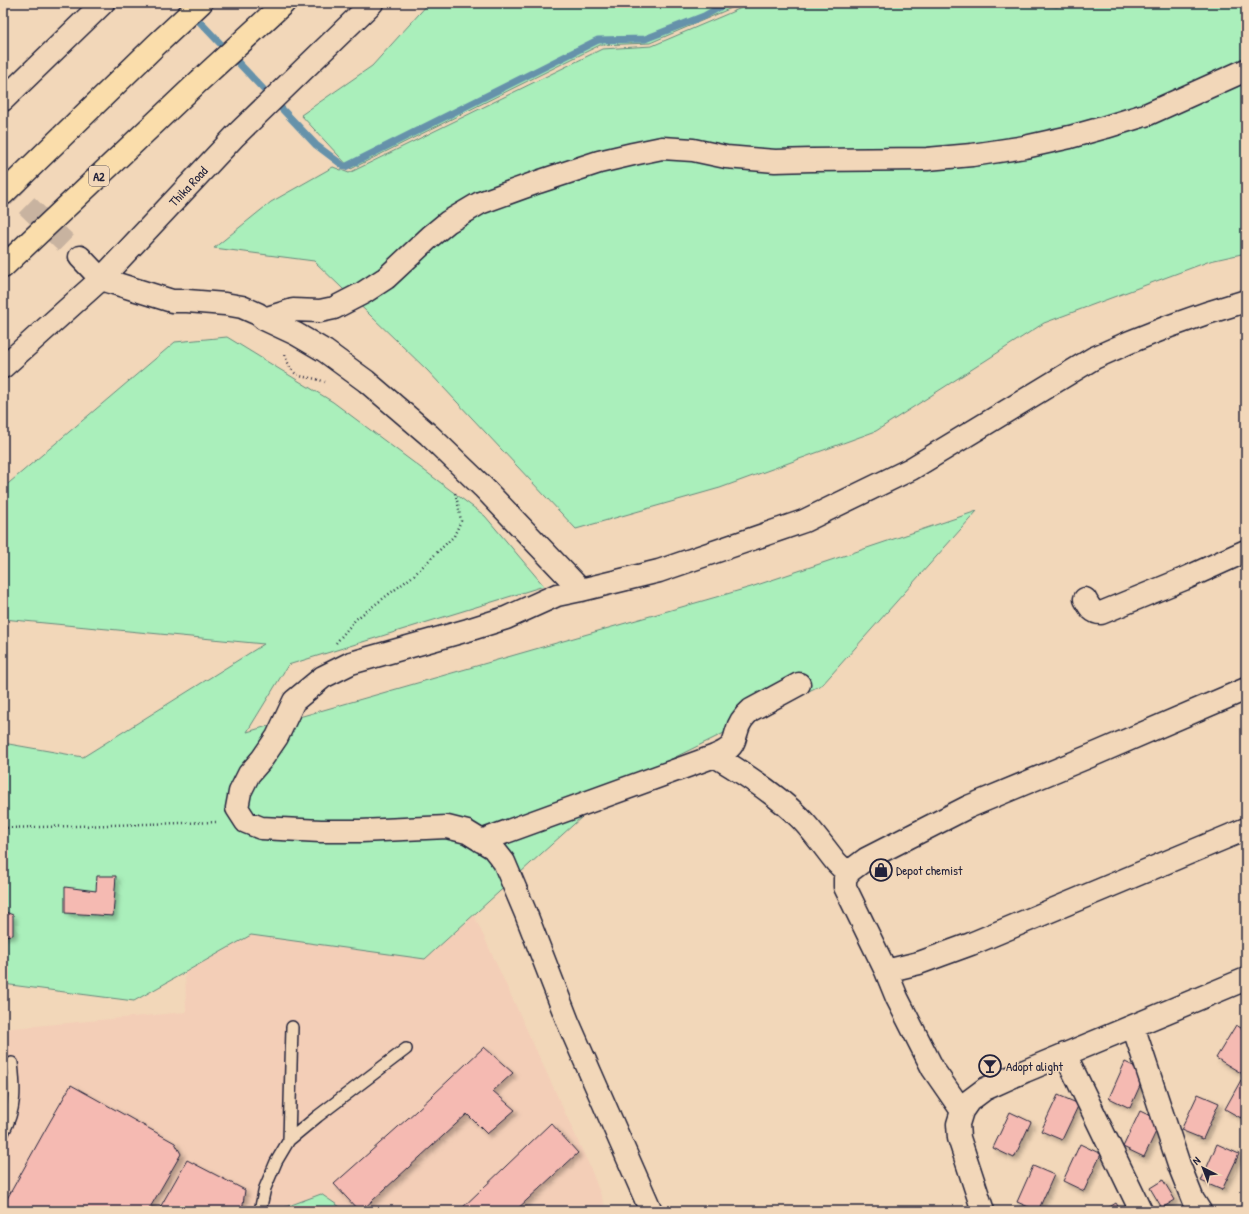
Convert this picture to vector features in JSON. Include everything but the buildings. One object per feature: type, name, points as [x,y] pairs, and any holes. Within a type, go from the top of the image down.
[{"type":"highway","points":[[3,194],[200,3]]},
{"type":"highway","name":"A2","points":[[3,267],[196,84],[284,3]]},
{"type":"street","points":[[3,100],[103,3]]},
{"type":"street","name":"Thika Road","points":[[3,367],[101,279],[235,136],[372,3]]},
{"type":"street","points":[[273,324],[293,310],[320,311],[334,308],[363,293],[386,278],[448,222],[475,206],[538,182],[599,162],[662,148],[693,150],[726,157],[775,161],[927,159],[972,155],[1025,147],[1070,137],[1148,114],[1246,70]]},
{"type":"street","points":[[80,257],[101,279],[172,301],[225,304],[242,307],[258,314],[273,324],[296,334],[325,351],[366,381],[429,435],[483,487],[581,590]]},
{"type":"street","points":[[651,1211],[568,1022],[504,862],[493,848],[467,832],[447,827],[362,831],[321,831],[261,828],[246,822],[237,808],[240,792],[249,774],[262,759],[277,737],[294,702],[323,677],[351,664],[506,618],[557,595],[659,571],[804,521],[910,469],[1094,358],[1161,330],[1246,301]]},
{"type":"street","points":[[1085,599],[1097,613],[1102,612],[1246,552]]},
{"type":"street","points":[[481,841],[715,756],[727,750],[732,745],[740,722],[745,715],[751,710],[799,684]]},
{"type":"street","points":[[962,1110],[933,1069],[897,998],[886,971],[845,887],[845,878],[850,871],[866,859],[968,807],[1246,689]]},
{"type":"street","points":[[715,756],[739,770],[801,818],[836,862],[841,867],[850,871]]},
{"type":"street","points":[[886,971],[919,963],[971,944],[1246,830]]},
{"type":"street","points":[[983,1211],[959,1138],[958,1124],[962,1110],[969,1101],[984,1089],[1246,979]]},
{"type":"street","points":[[1133,1026],[1179,1165],[1193,1200],[1200,1211]]},
{"type":"street","points":[[1065,1054],[1140,1211]]},
{"type":"lane","points":[[289,1140],[292,1027]]},
{"type":"lane","points":[[260,1211],[265,1188],[276,1162],[289,1140],[406,1049]]},
{"type":"lane","points":[[3,1133],[13,1108],[15,1085],[12,1063]]},
{"type":"path","points":[[273,324],[286,359],[295,373],[301,377],[319,379],[330,384]]},
{"type":"path","points":[[335,644],[356,619],[413,576],[454,536],[461,521],[454,492]]},
{"type":"path","points":[[3,828],[246,822]]},
{"type":"shaded area","points":[[456,876],[590,1167],[607,1211],[3,1211],[3,1029],[186,1012],[184,907]]},
{"type":"green space","points":[[429,3],[743,3],[650,43],[600,45],[351,169],[301,115],[372,66]]},
{"type":"green space","points":[[753,3],[1022,3],[1057,7],[1067,3],[1246,3],[1246,253],[1210,261],[1044,323],[876,431],[720,488],[576,529],[427,370],[314,261],[214,248],[271,202],[333,167],[349,173],[602,49],[652,46]]},
{"type":"green space","points":[[227,337],[333,402],[485,516],[544,586],[288,665],[247,732],[751,587],[977,511],[823,684],[615,787],[425,959],[251,935],[134,1001],[3,984],[3,743],[83,757],[264,644],[3,619],[3,488],[175,342]]},
{"type":"green space","points":[[321,1194],[346,1211],[275,1211]]},
{"type":"waterway","points":[[182,3],[316,145],[345,167],[598,40],[645,39],[704,16],[727,3]]},
{"type":"tunnel","points":[[3,182],[80,257]]},
{"type":"place","name":"Depot chemist","points":[[881,870]]},
{"type":"place","name":"Adopt alight","points":[[990,1066]]}]
